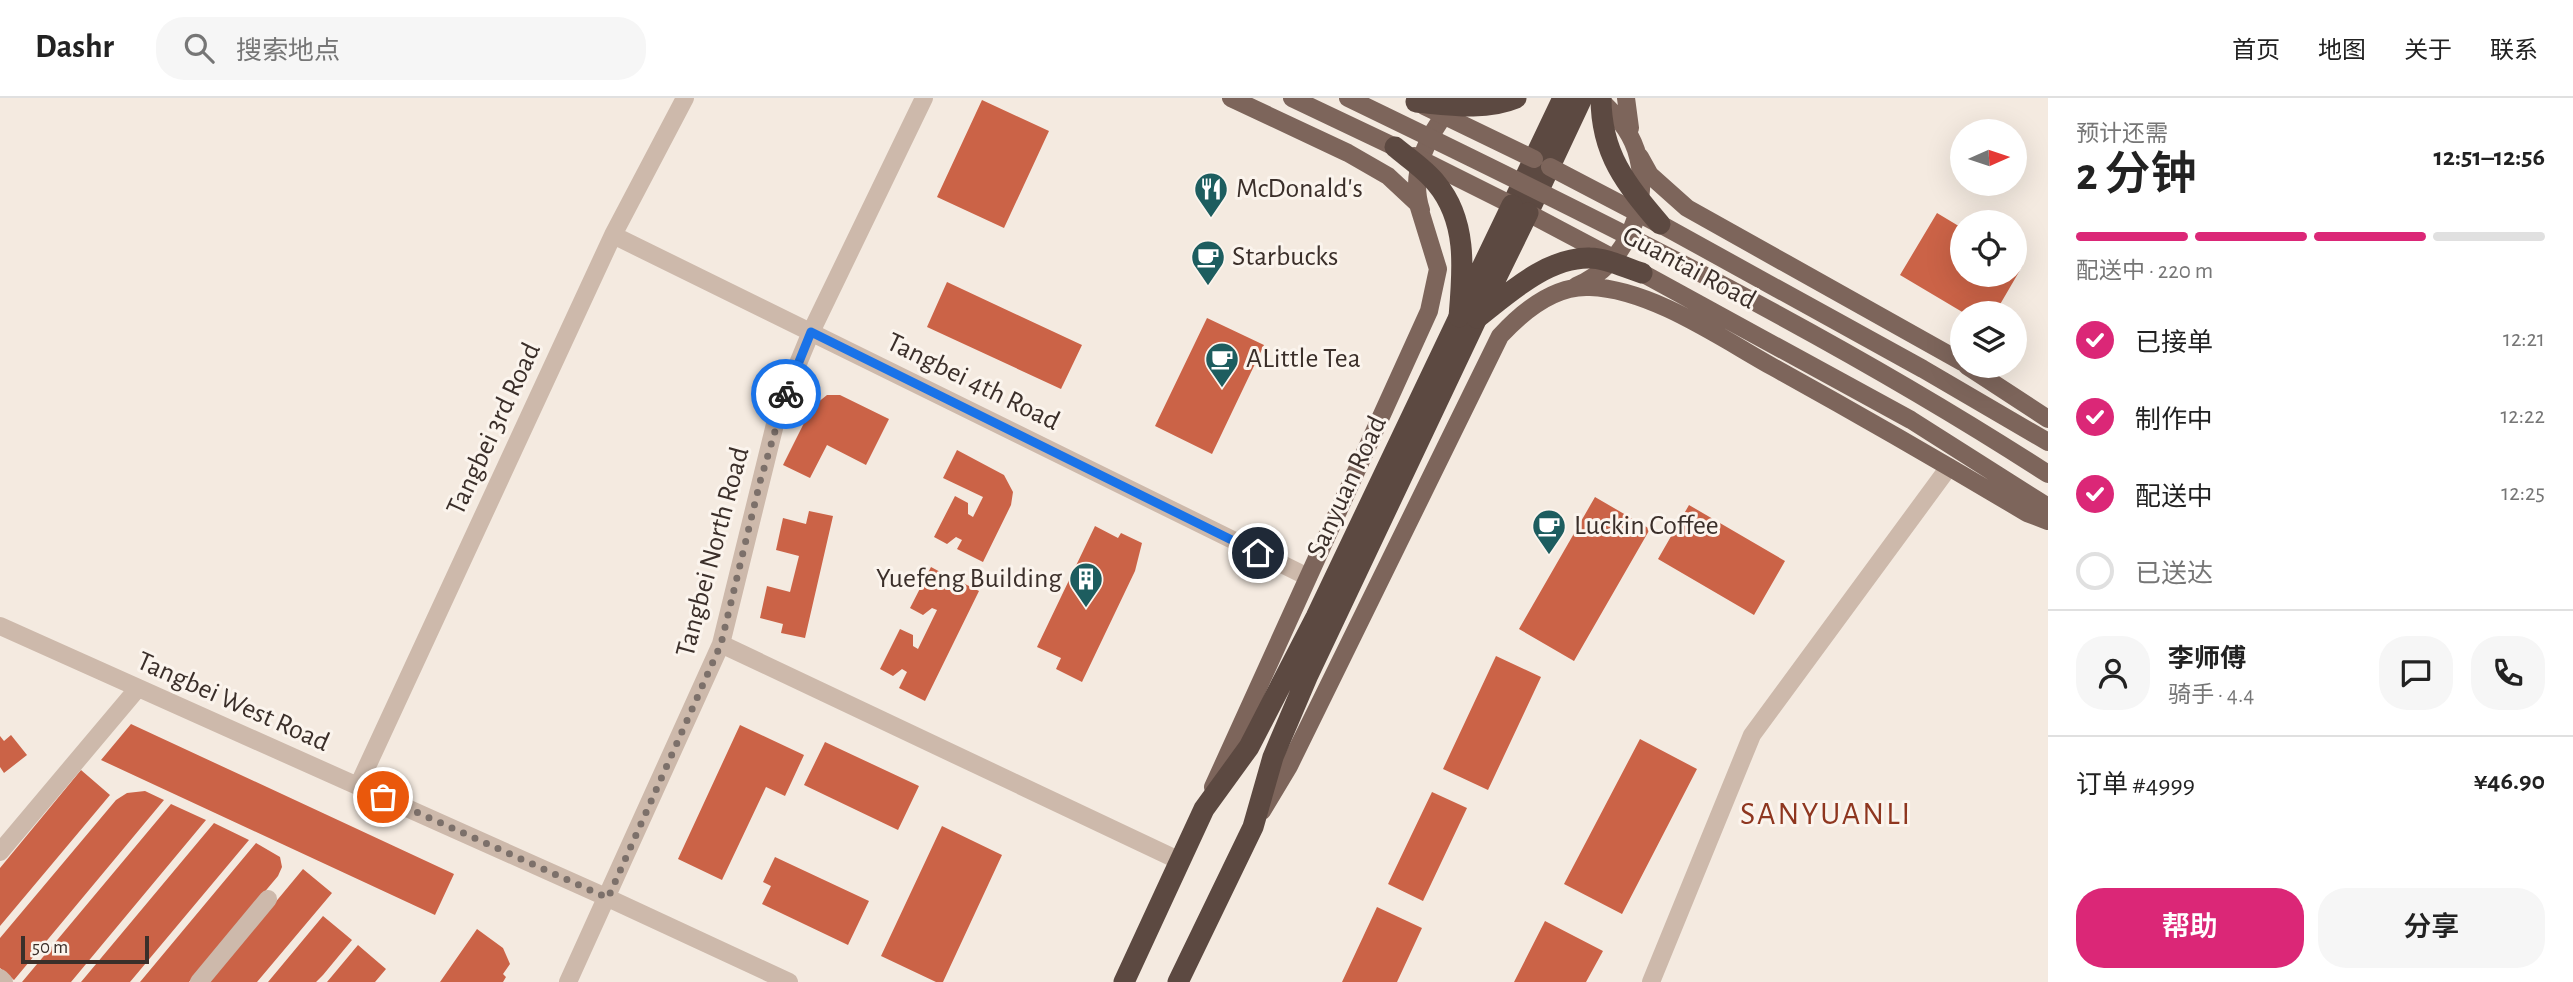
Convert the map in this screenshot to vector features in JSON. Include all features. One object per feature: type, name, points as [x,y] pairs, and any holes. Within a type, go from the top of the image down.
[{"type":"highway","points":[[1412,100],[1465,106],[1502,104],[1516,98]]},
{"type":"highway","points":[[1542,163],[1563,98]]},
{"type":"highway","points":[[1542,163],[1582,98]]},
{"type":"highway","points":[[1600,98],[1609,151],[1625,183],[1660,224]]},
{"type":"highway","points":[[1395,147],[1436,182],[1457,217],[1468,318],[1553,266],[1590,258],[1642,272]]},
{"type":"highway","name":"Sanyuan Road","points":[[1124,982],[1204,809],[1249,747],[1324,619],[1542,163]]},
{"type":"highway","name":"Sanyuan Road","points":[[1178,982],[1253,827],[1273,757],[1324,619]]},
{"type":"main road","points":[[1231,98],[1348,153],[1388,176],[1418,204],[1430,237],[1452,267],[1483,288],[1519,298],[1557,295],[1588,286],[1636,295],[1734,345],[2026,513],[2048,521]]},
{"type":"main road","name":"Guantai Road","points":[[1292,98],[1520,209],[1642,272],[1911,420],[2042,502]]},
{"type":"main road","points":[[1348,98],[1531,186],[1747,299],[1857,360],[2048,474]]},
{"type":"main road","points":[[1204,809],[1429,311],[1438,269],[1419,203],[1419,166],[1431,132],[1460,98]]},
{"type":"main road","points":[[1600,98],[1618,116],[1650,175],[1687,208],[1950,355]]},
{"type":"main road","points":[[1253,827],[1289,766],[1500,336],[1525,309],[1590,280],[1618,255],[1635,223],[1642,187],[1636,150],[1625,112],[1626,98]]},
{"type":"main road","name":"Guantai Road","points":[[1412,100],[1660,224],[1923,369],[2048,442]]},
{"type":"main road","points":[[1985,378],[2048,419]]},
{"type":"street","name":"Tangbei 3rd Road","points":[[358,786],[613,235],[685,98]]},
{"type":"street","name":"Tangbei North Road","points":[[568,982],[721,644],[778,412],[811,332],[924,98]]},
{"type":"street","name":"Tangbei 4th Road","points":[[613,235],[1308,578]]},
{"type":"street","points":[[1651,982],[1752,735],[1949,467]]},
{"type":"street","name":"Tangbei West Road","points":[[0,626],[608,898],[789,982]]},
{"type":"street","points":[[721,644],[1180,861]]},
{"type":"street","points":[[0,852],[138,688]]},
{"type":"street","points":[[199,982],[268,899]]},
{"type":"street","points":[[0,978],[4,982]]},
{"type":"building","points":[[982,100],[1049,131],[1004,228],[937,197]]},
{"type":"building","points":[[1937,213],[1950,221],[1950,287],[2010,287],[2002,301],[1950,301],[1950,305],[1900,275]]},
{"type":"building","points":[[947,282],[1082,345],[1061,389],[927,327]]},
{"type":"building","points":[[1207,318],[1264,345],[1212,454],[1155,426]]},
{"type":"building","points":[[827,395],[840,395],[889,419],[866,465],[827,445],[810,478],[783,465],[812,407]]},
{"type":"building","points":[[957,450],[1004,475],[1013,492],[1011,505],[983,562],[957,549],[962,540],[956,537],[947,544],[934,537],[955,496],[968,503],[968,514],[973,517],[983,497],[943,478]]},
{"type":"building","points":[[1595,497],[1650,529],[1574,661],[1519,629]]},
{"type":"building","points":[[1689,505],[1785,561],[1754,615],[1658,559]]},
{"type":"building","points":[[809,511],[833,516],[805,638],[781,633],[783,624],[760,618],[767,586],[790,592],[799,556],[776,550],[783,518],[806,524]]},
{"type":"building","name":"Yuefeng Building","points":[[1095,526],[1118,538],[1121,533],[1142,543],[1135,571],[1082,682],[1056,669],[1061,658],[1037,647]]},
{"type":"building","points":[[931,567],[944,574],[943,585],[949,588],[953,578],[979,591],[925,701],[899,688],[907,672],[902,669],[893,676],[880,669],[900,629],[913,635],[913,646],[918,649],[937,610],[932,608],[923,615],[910,608]]},
{"type":"building","points":[[1496,656],[1541,677],[1488,790],[1443,769]]},
{"type":"building","points":[[131,724],[454,874],[435,915],[101,760]]},
{"type":"building","points":[[740,725],[804,755],[785,796],[766,787],[722,880],[678,859]]},
{"type":"building","points":[[11,735],[27,755],[4,773],[0,767],[0,736],[4,741]]},
{"type":"building","points":[[1640,739],[1697,769],[1622,914],[1564,884]]},
{"type":"building","points":[[825,742],[919,786],[898,830],[804,785]]},
{"type":"building","points":[[81,770],[110,795],[0,926],[0,868]]},
{"type":"building","points":[[145,791],[164,800],[14,980],[0,968],[0,938],[116,800],[127,793]]},
{"type":"building","points":[[1432,792],[1467,808],[1423,901],[1388,884]]},
{"type":"building","points":[[171,804],[206,820],[71,982],[22,982]]},
{"type":"building","points":[[214,823],[249,840],[130,982],[81,982]]},
{"type":"building","points":[[942,826],[1002,855],[943,982],[936,982],[881,956]]},
{"type":"building","points":[[256,843],[280,857],[282,867],[278,876],[189,982],[140,982]]},
{"type":"building","points":[[775,857],[869,901],[848,945],[762,904],[771,886],[763,882]]},
{"type":"building","points":[[303,869],[332,893],[257,982],[209,982]]},
{"type":"building","points":[[1377,907],[1422,928],[1397,982],[1342,982]]},
{"type":"building","points":[[323,916],[352,940],[323,975],[316,982],[268,982]]},
{"type":"building","points":[[1545,921],[1603,951],[1586,982],[1514,982]]},
{"type":"building","points":[[477,929],[503,948],[510,964],[503,974],[506,977],[503,982],[440,982]]},
{"type":"building","points":[[358,945],[386,969],[375,982],[327,982]]},
{"type":"way so far","points":[[383,797],[608,898],[721,644],[778,412],[786,394]]},
{"type":"place","name":"McDonald's","points":[[1211,219]]},
{"type":"place","name":"Starbucks","points":[[1208,287]]},
{"type":"place","name":"ALittle Tea","points":[[1222,389]]},
{"type":"place","name":"Luckin Coffee","points":[[1549,556]]},
{"type":"place","name":"Yuefeng Building","points":[[1086,609]]},
{"type":"district","name":"SANYUANLI","points":[[1826,814]]},
{"type":"route","points":[[786,394],[811,332],[1258,553]]}]
